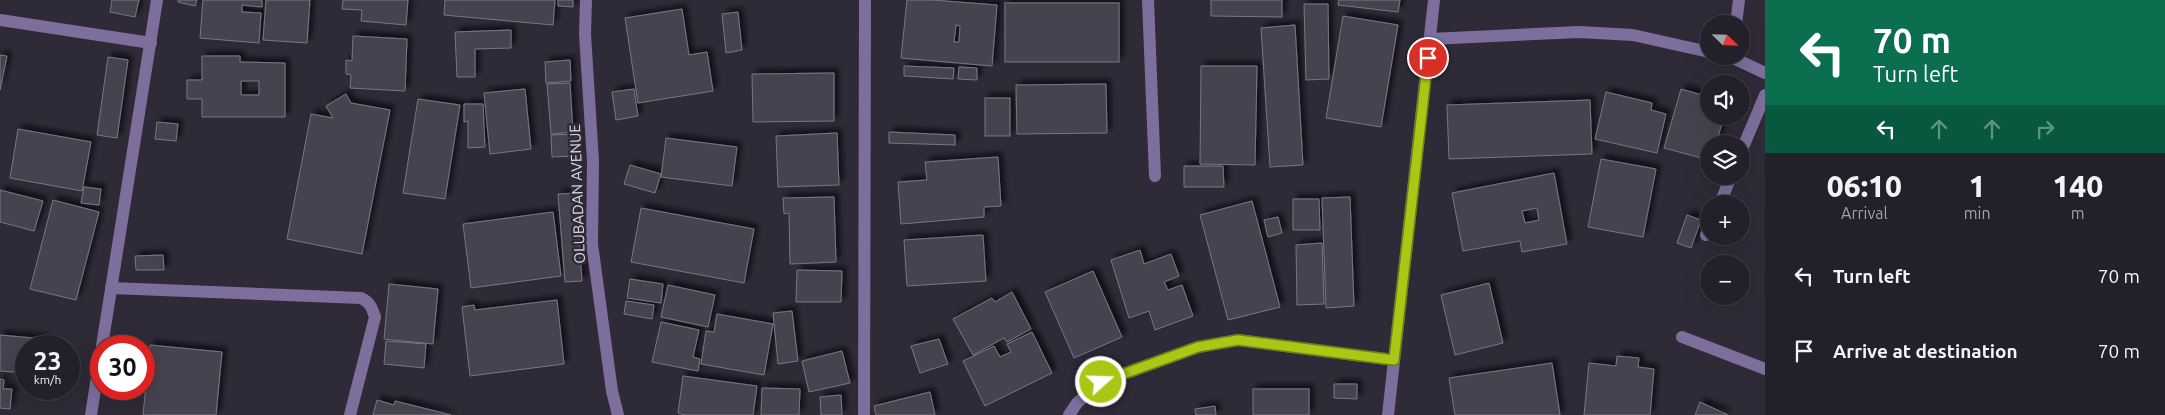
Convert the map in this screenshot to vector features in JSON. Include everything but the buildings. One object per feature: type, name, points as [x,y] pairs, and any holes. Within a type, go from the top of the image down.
[{"type":"street","points":[[104,335],[157,0]]},
{"type":"street","name":"OLUBADAN AVENUE","points":[[586,0],[585,34],[593,161],[592,244],[612,391],[618,415]]},
{"type":"street","points":[[864,415],[865,0]]},
{"type":"street","points":[[1148,0],[1155,176]]},
{"type":"street","points":[[1388,415],[1434,0]]},
{"type":"street","points":[[1737,15],[1738,0]]},
{"type":"street","points":[[0,20],[150,44]]},
{"type":"street","points":[[1430,39],[1579,32],[1633,35],[1700,50]]},
{"type":"street","points":[[1749,65],[1765,73]]},
{"type":"street","points":[[1748,135],[1765,95]]},
{"type":"street","points":[[111,288],[361,298],[366,300],[372,306],[375,317],[350,415]]},
{"type":"street","points":[[1682,337],[1765,369]]},
{"type":"street","points":[[1069,415],[1077,403],[1101,382],[1198,347],[1238,340],[1394,360]]},
{"type":"street","points":[[91,415],[93,400]]},
{"type":"route","points":[[1101,382],[1198,347],[1238,340],[1394,360],[1428,58]]}]
